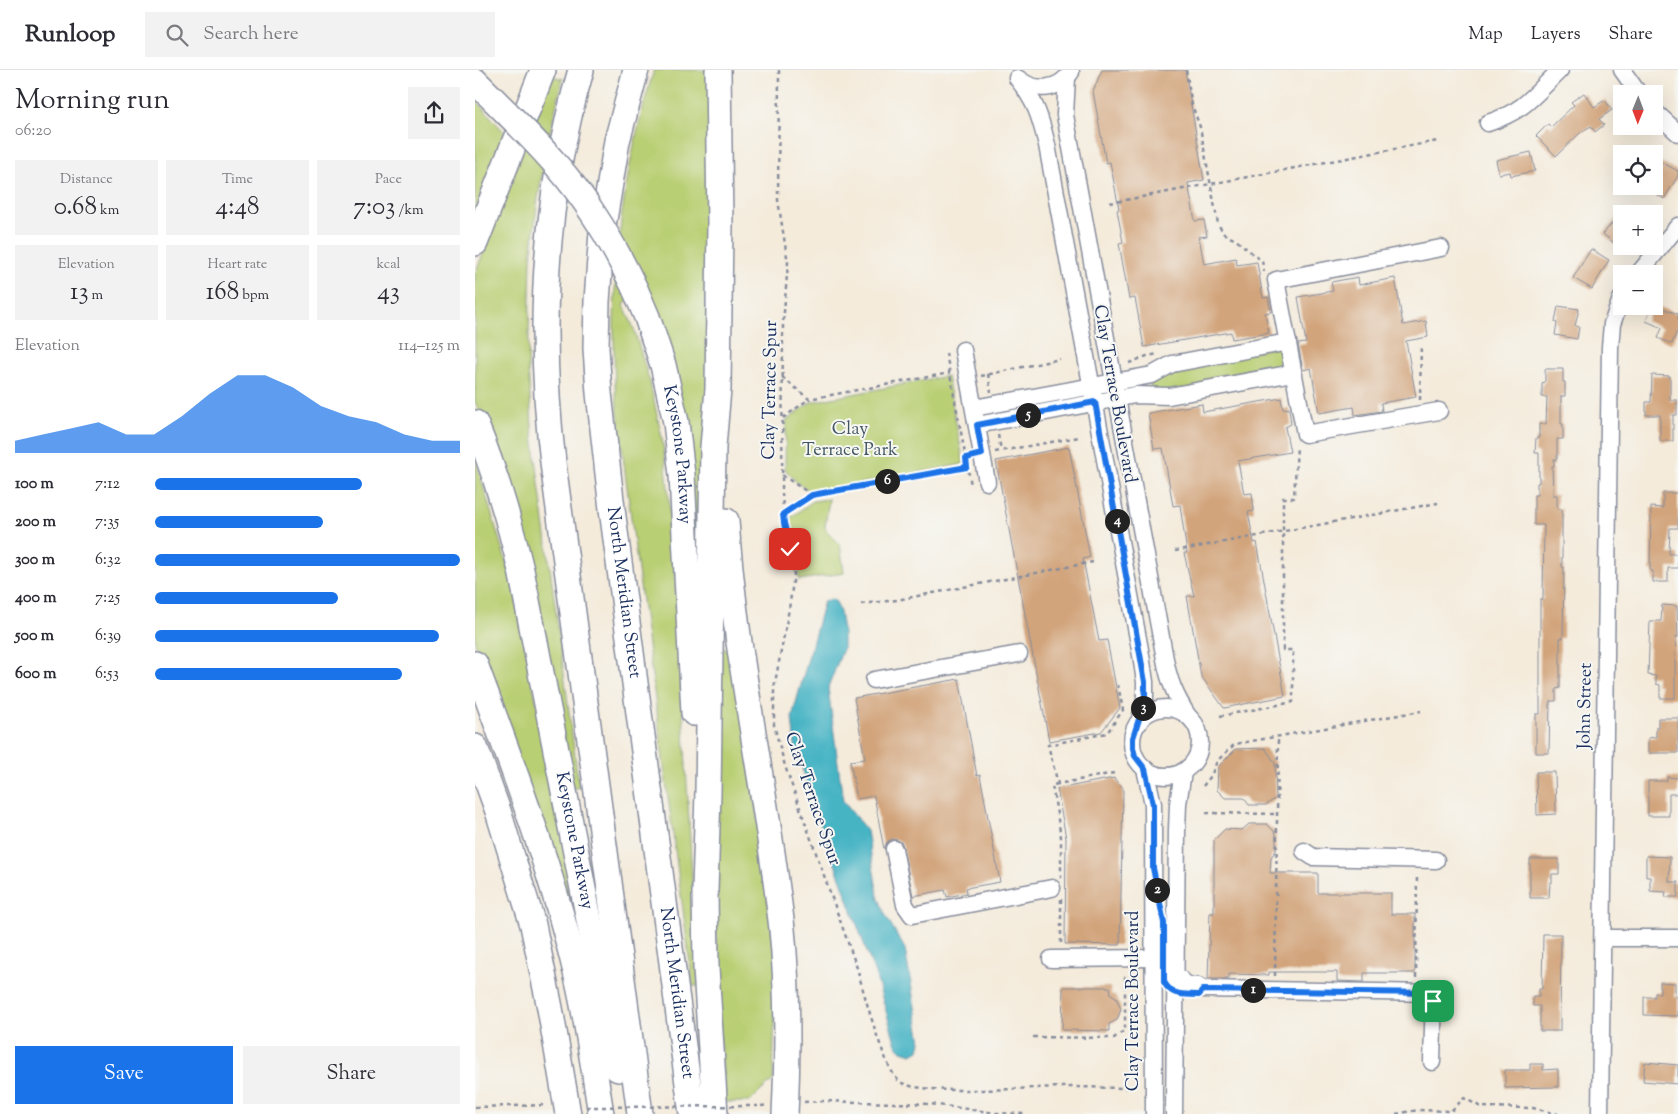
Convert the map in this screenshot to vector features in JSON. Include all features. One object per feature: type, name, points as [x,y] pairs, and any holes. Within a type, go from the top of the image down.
[{"type":"highway","points":[[475,243],[543,70]]},
{"type":"highway","points":[[581,70],[562,146],[548,238],[544,308],[545,378],[554,470],[641,1114]]},
{"type":"highway","name":"North Meridian Street","points":[[636,70],[617,141],[602,232],[597,301],[598,384],[611,500],[692,1114]]},
{"type":"highway","points":[[715,1114],[706,968],[705,890],[713,456],[718,389],[720,226],[718,70]]},
{"type":"highway","points":[[720,226],[730,138],[734,70]]},
{"type":"highway","name":"Keystone Parkway","points":[[475,81],[557,165],[579,192],[608,236],[635,289],[647,317],[663,365],[676,422],[680,454],[705,890]]},
{"type":"highway","points":[[718,389],[731,573],[783,944],[786,1008],[795,1108]]},
{"type":"highway","name":"Keystone Parkway","points":[[475,424],[485,447],[501,496],[521,570],[627,1114]]},
{"type":"highway","points":[[475,664],[534,827],[552,884],[579,988],[592,1057],[585,1112]]},
{"type":"highway","points":[[475,747],[498,811],[533,925],[544,975],[585,1112]]},
{"type":"street","points":[[1488,123],[1505,117],[1529,102],[1560,70]]},
{"type":"street","points":[[1622,70],[1633,85]]},
{"type":"street","points":[[1014,74],[1031,86],[1046,88],[1054,86],[1070,74]]},
{"type":"street","name":"Clay Terrace Boulevard","points":[[1014,74],[1031,97],[1043,128],[1092,385],[1145,682],[1145,700],[1139,723]]},
{"type":"street","name":"Clay Terrace Boulevard","points":[[1070,74],[1065,115],[1168,677],[1176,698],[1188,716]]},
{"type":"street","points":[[1663,119],[1678,133]]},
{"type":"street","points":[[1646,265],[1678,226]]},
{"type":"street","points":[[1439,411],[1305,434],[1276,280],[1441,248]]},
{"type":"street","name":"John Street","points":[[1600,1114],[1610,347],[1612,324],[1615,315]]},
{"type":"street","points":[[974,408],[1152,375],[1172,364],[1288,342]]},
{"type":"street","points":[[963,350],[982,454],[979,483]]},
{"type":"street","points":[[977,425],[1135,395],[1169,396],[1293,373]]},
{"type":"street","points":[[874,680],[1019,654]]},
{"type":"street","points":[[1158,709],[1174,709],[1188,716],[1197,727],[1199,734],[1200,748],[1194,762],[1183,772],[1167,776],[1152,773],[1145,769],[1135,756],[1133,748],[1133,738],[1139,723],[1144,717],[1158,709]]},
{"type":"street","name":"Clay Terrace Boulevard","points":[[1145,769],[1153,804],[1154,1114]]},
{"type":"street","points":[[1173,1114],[1177,830],[1178,804],[1183,772]]},
{"type":"street","points":[[894,849],[905,905],[912,915],[1058,890]]},
{"type":"street","points":[[1304,851],[1313,857],[1436,860]]},
{"type":"street","points":[[1153,868],[1164,923],[1164,982],[1167,989],[1175,993],[1199,995],[1203,990]]},
{"type":"street","points":[[1603,938],[1678,938]]},
{"type":"street","points":[[1057,954],[1154,958]]},
{"type":"street","points":[[1175,974],[1187,985],[1198,986],[1203,990],[1434,993],[1432,1062]]},
{"type":"path","name":"Clay Terrace Spur","points":[[779,70],[778,200],[788,263],[783,324],[783,514],[793,575],[788,616],[774,688],[774,725],[785,766],[857,968],[866,1003],[890,1069],[895,1078],[902,1084],[916,1088],[952,1089],[1132,1088]]},
{"type":"path","points":[[1186,70],[1193,105],[1200,127],[1218,224],[1223,234],[1235,240],[1262,261],[1265,278]]},
{"type":"path","points":[[1110,203],[1437,141]]},
{"type":"path","points":[[946,353],[967,467],[979,483]]},
{"type":"path","points":[[1129,363],[1147,356],[1166,353]]},
{"type":"path","points":[[969,379],[1060,359]]},
{"type":"path","points":[[783,418],[809,399],[950,373]]},
{"type":"path","points":[[782,377],[809,399]]},
{"type":"path","points":[[966,458],[1079,437]]},
{"type":"path","points":[[1221,716],[1293,702],[1293,650],[1283,650],[1283,498],[1294,498],[1298,448],[1296,438]]},
{"type":"path","points":[[783,514],[812,495],[967,467]]},
{"type":"path","points":[[782,474],[812,495]]},
{"type":"path","points":[[1175,550],[1438,503]]},
{"type":"path","points":[[861,604],[897,600],[1093,562]]},
{"type":"path","points":[[1057,784],[1048,745],[1107,733],[1123,710],[1119,684]]},
{"type":"path","points":[[1203,786],[1211,776],[1217,761],[1235,744],[1421,712]]},
{"type":"path","points":[[1275,976],[1279,737]]},
{"type":"path","points":[[1057,954],[1060,943],[1058,890],[1061,838],[1052,785],[1113,773]]},
{"type":"path","points":[[1207,813],[1278,814]]},
{"type":"path","points":[[1407,978],[1416,978],[1418,859]]},
{"type":"path","points":[[1033,1037],[1114,1038],[1125,1030],[1125,970]]},
{"type":"path","points":[[1396,1114],[1418,1110],[1451,1111],[1464,1098],[1481,1107],[1533,1108],[1558,1114]]},
{"type":"path","points":[[795,1108],[823,1101],[929,1104],[996,1113],[1024,1114]]},
{"type":"path","points":[[475,1107],[537,1105]]},
{"type":"path","points":[[585,1112],[761,1106]]},
{"type":"green space","points":[[654,70],[713,70],[705,603],[641,284],[624,305],[634,329],[650,383],[666,466],[675,565],[698,986],[693,986],[615,384],[615,292],[620,227],[630,164]]},
{"type":"green space","points":[[552,76],[563,79],[549,135],[537,204],[531,258],[528,367],[532,427],[579,787],[573,789],[490,435],[475,402],[475,274]]},
{"type":"green space","points":[[475,99],[505,133],[475,212]]},
{"type":"green space","points":[[1277,347],[1283,359],[1282,372],[1167,394],[1150,389],[1151,383],[1173,367]]},
{"type":"green space","name":"Clay Terrace Park","points":[[947,376],[964,464],[813,492],[798,484],[785,469],[786,421],[811,402]]},
{"type":"green space","points":[[475,459],[512,581],[575,894],[566,895],[475,643]]},
{"type":"green space","points":[[829,499],[825,527],[840,544],[844,573],[799,580],[789,519],[813,501]]},
{"type":"green space","points":[[735,648],[776,964],[773,1080],[749,1102],[725,1102],[716,988],[719,650]]},
{"type":"water","points":[[832,599],[836,602],[840,612],[843,631],[843,649],[828,688],[843,801],[867,831],[878,896],[885,914],[905,949],[921,1042],[919,1050],[912,1054],[902,1051],[896,1045],[876,977],[795,747],[792,717],[824,601]]},
{"type":"building","points":[[1102,70],[1185,70],[1204,180],[1188,183],[1195,221],[1204,220],[1207,236],[1199,237],[1204,264],[1236,258],[1237,265],[1257,262],[1263,298],[1268,297],[1271,312],[1265,313],[1269,333],[1232,339],[1231,332],[1144,347],[1135,298],[1129,299],[1119,243],[1123,242],[1117,210],[1119,209],[1110,162],[1106,163],[1093,91]]},
{"type":"building","points":[[1584,93],[1594,107],[1605,100],[1612,110],[1599,119],[1604,125],[1595,132],[1591,126],[1581,132],[1556,156],[1536,136],[1548,124],[1551,127],[1574,105],[1571,102]]},
{"type":"building","points":[[1531,152],[1535,171],[1511,176],[1510,172],[1499,174],[1496,160]]},
{"type":"building","points":[[1663,163],[1678,171],[1678,176],[1664,199],[1657,195],[1663,195]]},
{"type":"building","points":[[1613,222],[1613,242],[1603,234]]},
{"type":"building","points":[[1591,249],[1609,260],[1592,289],[1573,278]]},
{"type":"building","points":[[1358,277],[1359,285],[1395,278],[1403,325],[1426,321],[1428,337],[1406,341],[1416,397],[1381,403],[1382,411],[1355,415],[1354,407],[1319,413],[1311,368],[1303,370],[1298,344],[1306,343],[1298,297],[1333,291],[1331,282]]},
{"type":"building","points":[[1558,306],[1579,309],[1575,326],[1579,327],[1577,339],[1555,335]]},
{"type":"building","points":[[1663,308],[1678,314],[1678,329],[1672,344],[1658,338],[1662,328],[1646,321],[1648,315],[1663,315]]},
{"type":"building","points":[[1545,369],[1563,369],[1563,382],[1565,382],[1565,396],[1561,396],[1563,439],[1557,439],[1557,459],[1554,459],[1554,466],[1552,466],[1553,495],[1557,495],[1557,509],[1562,509],[1562,567],[1564,567],[1563,638],[1560,638],[1560,688],[1556,689],[1556,701],[1550,701],[1549,753],[1536,753],[1536,714],[1540,714],[1540,599],[1543,599],[1544,525],[1534,525],[1534,495],[1537,495],[1537,483],[1539,483],[1539,453],[1535,453],[1536,438],[1539,438],[1539,424],[1546,424],[1547,397],[1542,397]]},
{"type":"building","points":[[1652,375],[1670,376],[1670,400],[1677,400],[1677,415],[1673,415],[1673,441],[1660,441],[1660,415],[1646,415],[1646,402],[1651,402]]},
{"type":"building","points":[[1281,398],[1283,409],[1289,408],[1291,424],[1285,427],[1290,452],[1238,461],[1244,494],[1252,493],[1254,511],[1248,512],[1254,543],[1257,542],[1285,696],[1224,708],[1201,676],[1187,596],[1194,596],[1184,553],[1187,553],[1180,505],[1173,506],[1163,448],[1154,449],[1148,413],[1202,404],[1203,412]]},
{"type":"building","points":[[1069,447],[1090,557],[1083,559],[1099,641],[1107,640],[1120,708],[1101,732],[1049,741],[996,461]]},
{"type":"building","points":[[1663,493],[1678,493],[1678,528],[1670,528],[1669,554],[1678,554],[1678,568],[1668,568],[1668,582],[1653,582],[1653,571],[1650,571],[1651,507],[1663,508]]},
{"type":"building","points":[[1662,605],[1677,606],[1678,637],[1676,637],[1675,698],[1660,698],[1660,685],[1656,684],[1656,676],[1648,675],[1650,621],[1661,621]]},
{"type":"building","points":[[959,679],[977,776],[980,775],[1000,882],[966,888],[967,893],[947,897],[945,890],[913,896],[902,843],[892,839],[887,842],[884,849],[874,796],[857,799],[850,761],[865,759],[854,698]]},
{"type":"building","points":[[1658,718],[1678,718],[1678,753],[1648,753],[1648,738],[1656,737]]},
{"type":"building","points":[[1265,748],[1275,763],[1276,798],[1266,805],[1249,805],[1244,798],[1225,798],[1217,790],[1218,767],[1236,749]]},
{"type":"building","points":[[1536,772],[1555,772],[1556,814],[1537,815]]},
{"type":"building","points":[[1667,777],[1678,778],[1678,794],[1669,794],[1669,816],[1648,816],[1648,781],[1667,781]]},
{"type":"building","points":[[1114,778],[1123,788],[1120,945],[1065,944],[1066,838],[1057,789]]},
{"type":"building","points":[[1249,824],[1267,824],[1276,833],[1276,851],[1271,857],[1270,873],[1318,873],[1318,893],[1391,893],[1391,914],[1415,914],[1415,973],[1364,973],[1364,982],[1337,981],[1337,972],[1269,972],[1269,975],[1229,974],[1229,979],[1208,979],[1210,913],[1214,913],[1214,840],[1225,829],[1242,830]]},
{"type":"building","points":[[1646,856],[1670,857],[1669,882],[1678,882],[1678,897],[1665,897],[1666,892],[1650,891],[1650,877],[1646,877]]},
{"type":"building","points":[[1530,859],[1559,859],[1559,874],[1552,874],[1549,898],[1530,898]]},
{"type":"building","points":[[1543,934],[1561,934],[1560,1031],[1540,1031],[1540,1006],[1533,1006],[1533,996],[1539,996],[1539,989],[1542,989]]},
{"type":"building","points":[[1660,982],[1675,983],[1675,997],[1678,997],[1678,1016],[1644,1015],[1644,997],[1655,997],[1655,993],[1660,993]]},
{"type":"building","points":[[1063,987],[1110,987],[1111,994],[1116,997],[1121,1009],[1117,1020],[1109,1024],[1109,1031],[1062,1030]]},
{"type":"building","points":[[1645,1062],[1678,1065],[1678,1084],[1643,1081]]},
{"type":"building","points":[[1530,1064],[1543,1064],[1543,1070],[1558,1069],[1558,1087],[1505,1088],[1505,1070],[1530,1070]]},
{"type":"route","points":[[790,549],[783,514],[812,495],[967,467],[966,458],[982,454],[977,425],[1095,402],[1145,682],[1145,700],[1139,723],[1135,729],[1133,748],[1135,756],[1145,769],[1153,804],[1153,868],[1164,923],[1163,973],[1167,989],[1175,993],[1199,995],[1203,990],[1434,993],[1433,1001]]}]
